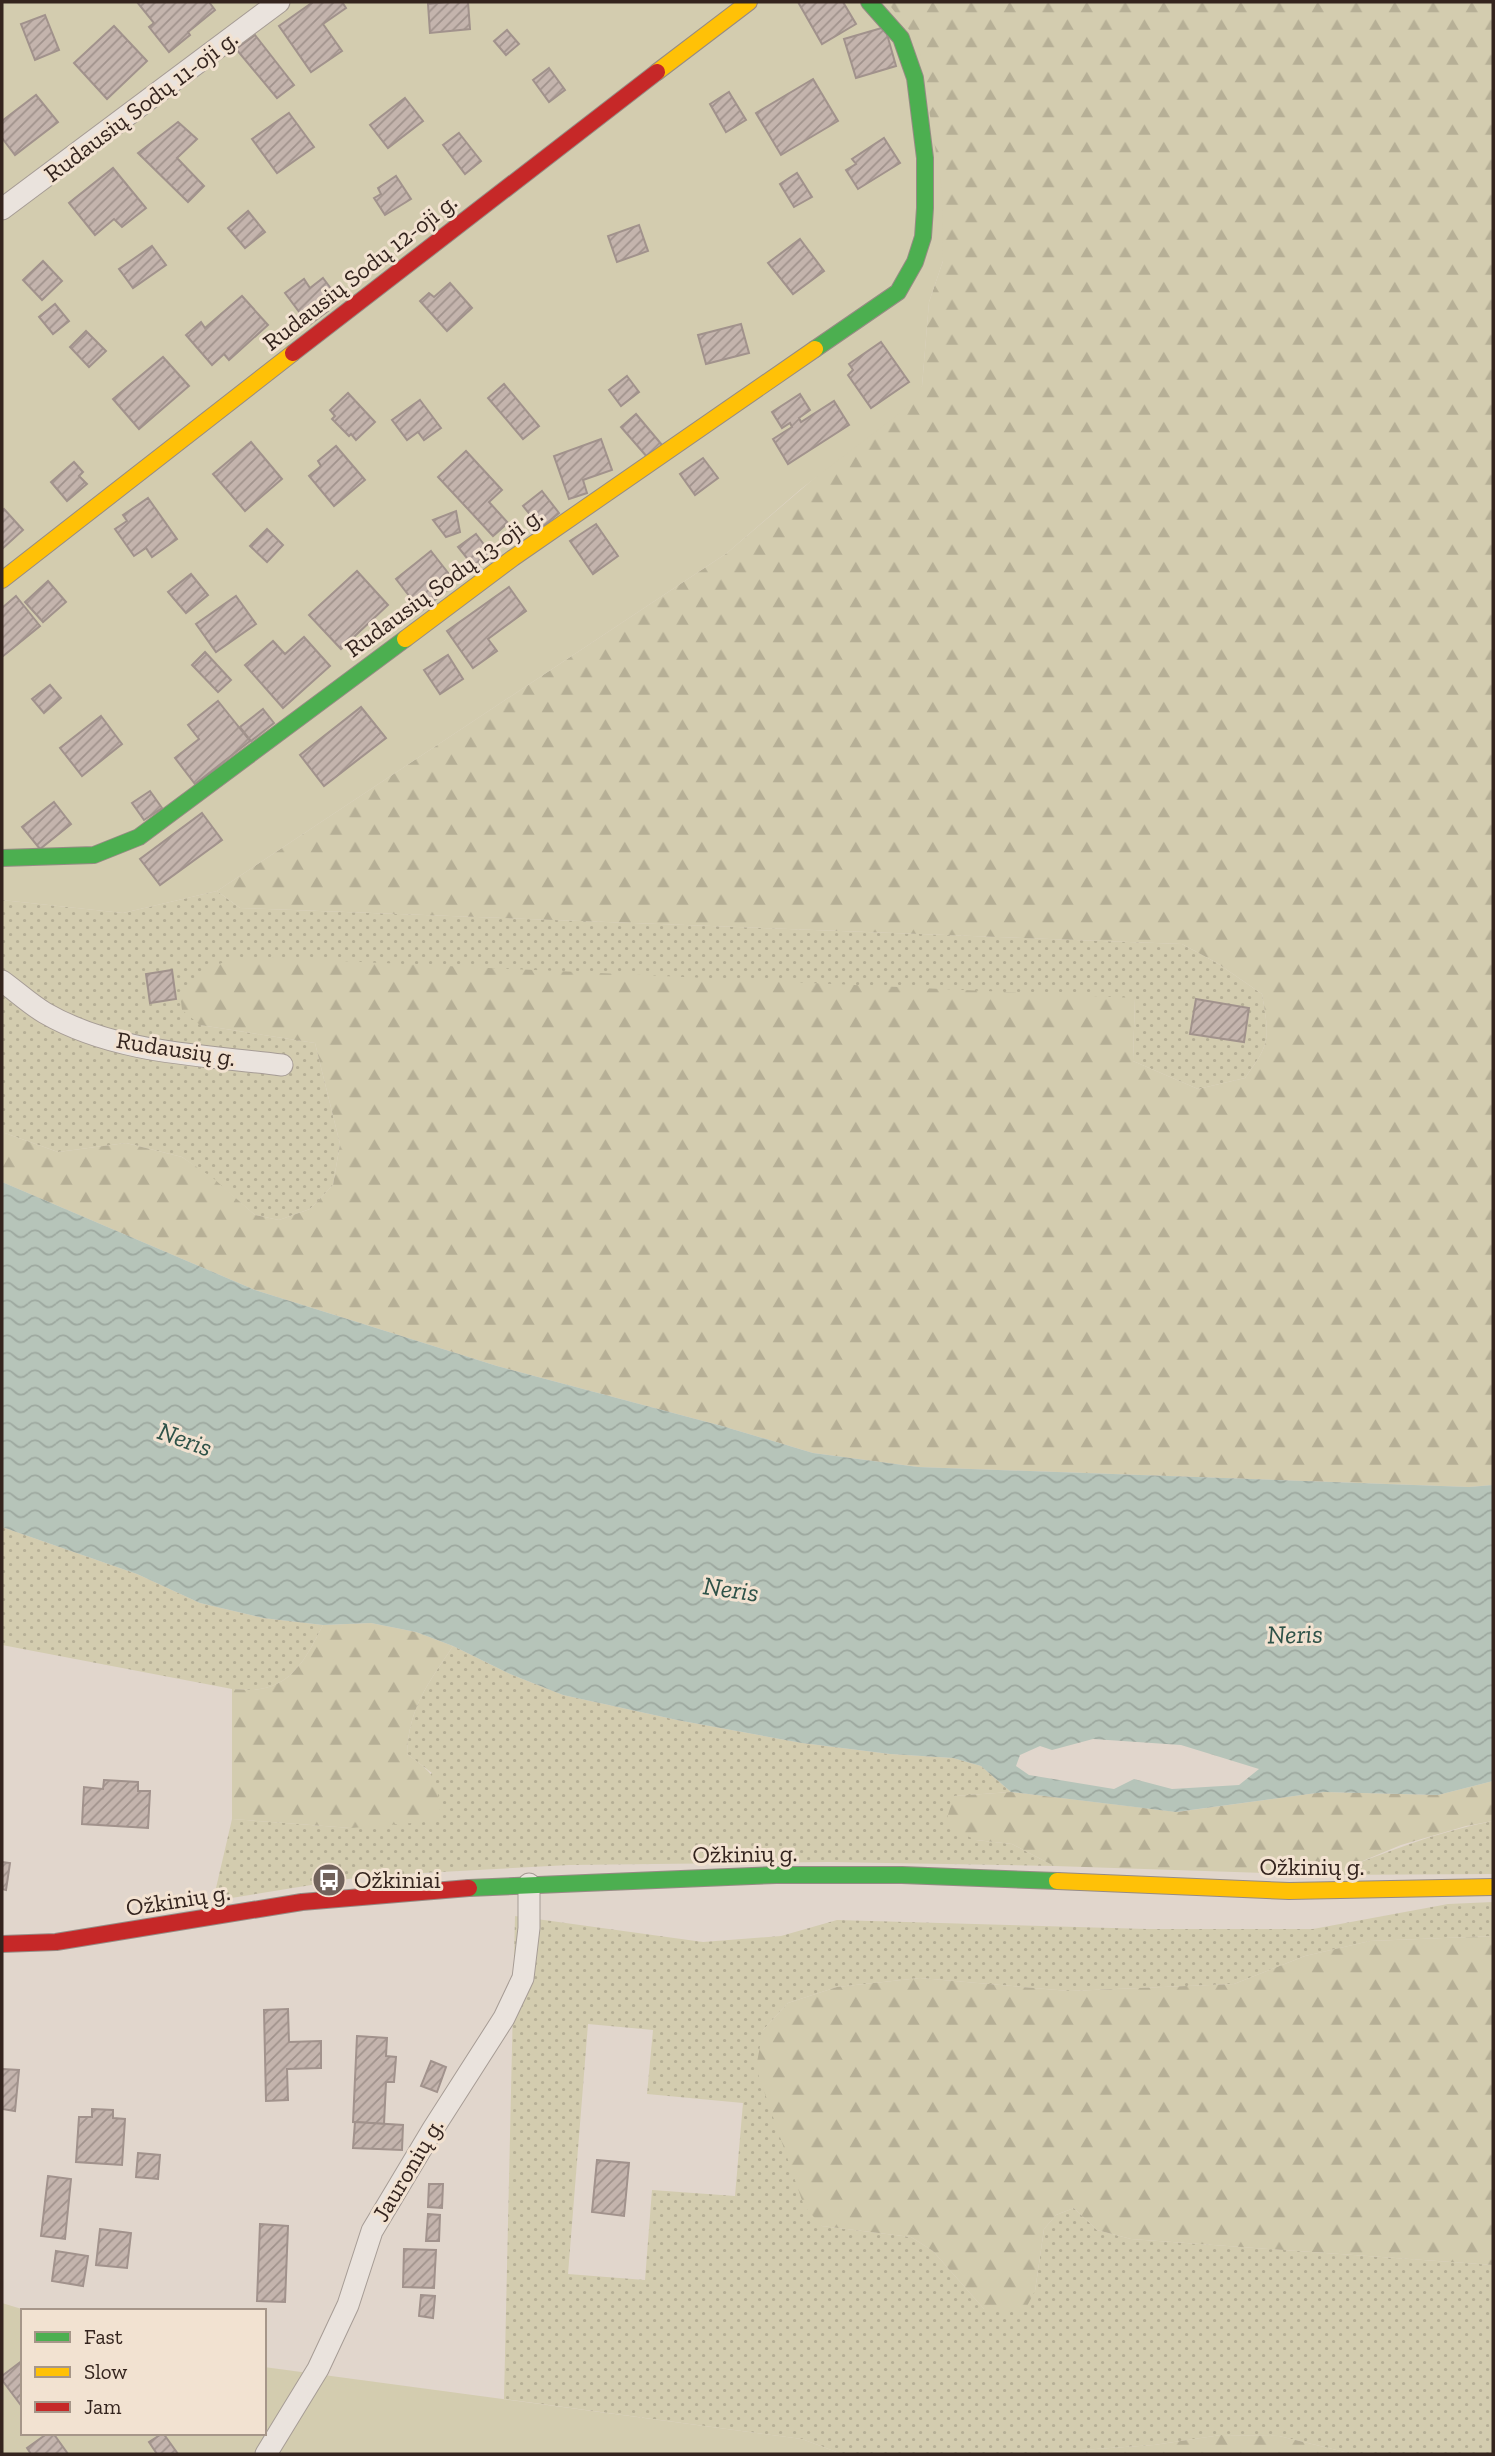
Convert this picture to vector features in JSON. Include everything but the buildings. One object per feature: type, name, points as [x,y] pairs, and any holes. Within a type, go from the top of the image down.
[{"type":"street","name":"Rudausių Sodų 11-oji g.","points":[[2,209],[279,2]]},
{"type":"street","name":"Rudausių Sodų 12-oji g.","points":[[2,580],[528,169],[749,2]]},
{"type":"street","name":"Rudausių Sodų 13-oji g.","points":[[2,858],[94,855],[139,837],[513,558],[898,292],[915,264],[924,230],[926,151],[914,75],[901,38],[869,2]]},
{"type":"street","name":"Rudausių g.","points":[[2,981],[45,1013],[88,1032],[144,1048],[282,1065]]},
{"type":"street","name":"Ožkinių g.","points":[[2,1944],[56,1942],[302,1902],[529,1884],[776,1875],[902,1875],[1289,1891],[1493,1887]]},
{"type":"street","name":"Jauronių g.","points":[[266,2454],[328,2348],[348,2305],[372,2231],[504,2018],[523,1978],[529,1928],[529,1884]]},
{"type":"green space","points":[[2,2],[887,2],[918,41],[942,190],[943,261],[929,302],[922,386],[914,402],[801,489],[727,553],[217,891],[123,913],[2,900]]},
{"type":"green space","points":[[887,2],[1493,2],[1493,1485],[1469,1487],[918,1467],[813,1453],[497,1366],[255,1290],[2,1182],[2,1132],[58,1152],[126,1143],[182,1157],[213,1178],[255,1215],[279,1220],[310,1209],[333,1185],[340,1144],[315,1043],[200,1025],[182,1010],[180,992],[198,976],[221,963],[253,957],[1135,998],[1133,1061],[1198,1089],[1245,1078],[1260,1056],[1266,1039],[1262,994],[1217,963],[1182,944],[240,908],[217,891],[727,553],[922,386],[929,302],[943,261]]},
{"type":"green space","points":[[217,891],[240,908],[1182,944],[1217,963],[1262,994],[1266,1039],[1260,1056],[1245,1078],[1198,1089],[1133,1061],[1135,999],[200,1025],[315,1043],[340,1144],[333,1185],[310,1209],[279,1220],[255,1215],[182,1157],[126,1143],[58,1152],[2,1132],[2,900],[123,913]]},
{"type":"green space","points":[[2,1527],[137,1574],[200,1603],[263,1618],[323,1625],[306,1656],[292,1674],[272,1686],[253,1690],[232,1689],[2,1645]]},
{"type":"green space","points":[[371,1623],[416,1632],[453,1646],[421,1697],[412,1723],[407,1754],[434,1779],[440,1815],[425,1822],[351,1828],[232,1819],[232,1689],[257,1690],[283,1681],[299,1665],[323,1625]]},
{"type":"green space","points":[[453,1646],[510,1674],[563,1695],[802,1743],[890,1754],[953,1758],[981,1766],[1011,1792],[954,1796],[976,1840],[1012,1844],[1054,1866],[829,1862],[569,1865],[367,1876],[213,1901],[232,1819],[351,1828],[432,1773],[407,1754],[409,1737],[421,1697]]},
{"type":"green space","points":[[1493,1781],[1493,1821],[1401,1845],[1329,1875],[1054,1866],[1012,1844],[976,1840],[954,1830],[947,1818],[954,1796],[1011,1792],[1177,1812],[1324,1792],[1438,1795]]},
{"type":"green space","points":[[1493,1821],[1493,1874],[1329,1875],[1430,1837]]},
{"type":"green space","points":[[1493,1902],[1493,1936],[1370,1941],[1305,1956],[1234,1984],[1069,1991],[920,1978],[837,1987],[788,2003],[763,2030],[822,2226],[911,2237],[933,2251],[984,2309],[1035,2291],[1044,2229],[1056,2215],[1074,2208],[1097,2230],[1131,2239],[1493,2265],[1493,2454],[1353,2454],[1279,2436],[1221,2435],[1154,2445],[1023,2454],[842,2454],[802,2439],[504,2399],[515,1916],[703,1942],[781,1936],[837,1920],[1147,1929],[1313,1929],[1448,1904]],"holes":[[[588,2024],[653,2030],[647,2094],[743,2103],[735,2196],[652,2190],[645,2280],[568,2274]]]},
{"type":"green space","points":[[1493,1936],[1493,2265],[1131,2239],[1097,2230],[1074,2208],[1056,2215],[1044,2229],[1035,2291],[1027,2306],[1009,2312],[984,2309],[933,2251],[911,2237],[822,2226],[804,2206],[756,2068],[763,2030],[788,2003],[837,1987],[920,1978],[1069,1991],[1234,1984],[1305,1956],[1370,1941]]},
{"type":"green space","points":[[2,2303],[22,2309],[21,2435],[266,2435],[266,2367],[802,2439],[842,2454],[2,2454]]},
{"type":"green space","points":[[1221,2435],[1279,2436],[1353,2454],[1023,2454],[1154,2445]]},
{"type":"water","name":"Neris","points":[[2,1182],[255,1290],[497,1366],[813,1453],[918,1467],[1469,1487],[1493,1485],[1493,1781],[1438,1795],[1324,1792],[1176,1812],[1011,1792],[981,1766],[953,1758],[890,1754],[802,1743],[563,1695],[416,1632],[371,1623],[323,1625],[263,1618],[200,1603],[137,1574],[2,1527]],"holes":[[[1093,1739],[1181,1745],[1259,1769],[1239,1785],[1172,1789],[1134,1779],[1114,1789],[1029,1775],[1016,1766],[1020,1755],[1040,1746],[1052,1750]]]},
{"type":"traffic: fast","points":[[815,349],[898,292],[915,262],[923,237],[925,158],[915,78],[901,38],[869,2]]},
{"type":"traffic: fast","points":[[2,858],[94,855],[139,837],[405,639]]},
{"type":"traffic: fast","points":[[469,1888],[776,1875],[902,1875],[1057,1881]]},
{"type":"traffic: slow","points":[[657,72],[749,2]]},
{"type":"traffic: slow","points":[[405,639],[513,558],[815,349]]},
{"type":"traffic: slow","points":[[2,580],[293,353]]},
{"type":"traffic: slow","points":[[1057,1881],[1289,1891],[1493,1887]]},
{"type":"traffic: jam","points":[[293,353],[657,72]]},
{"type":"traffic: jam","points":[[2,1944],[56,1942],[302,1902],[469,1888]]},
{"type":"place","name":"Ožkiniai","points":[[329,1880]]}]
